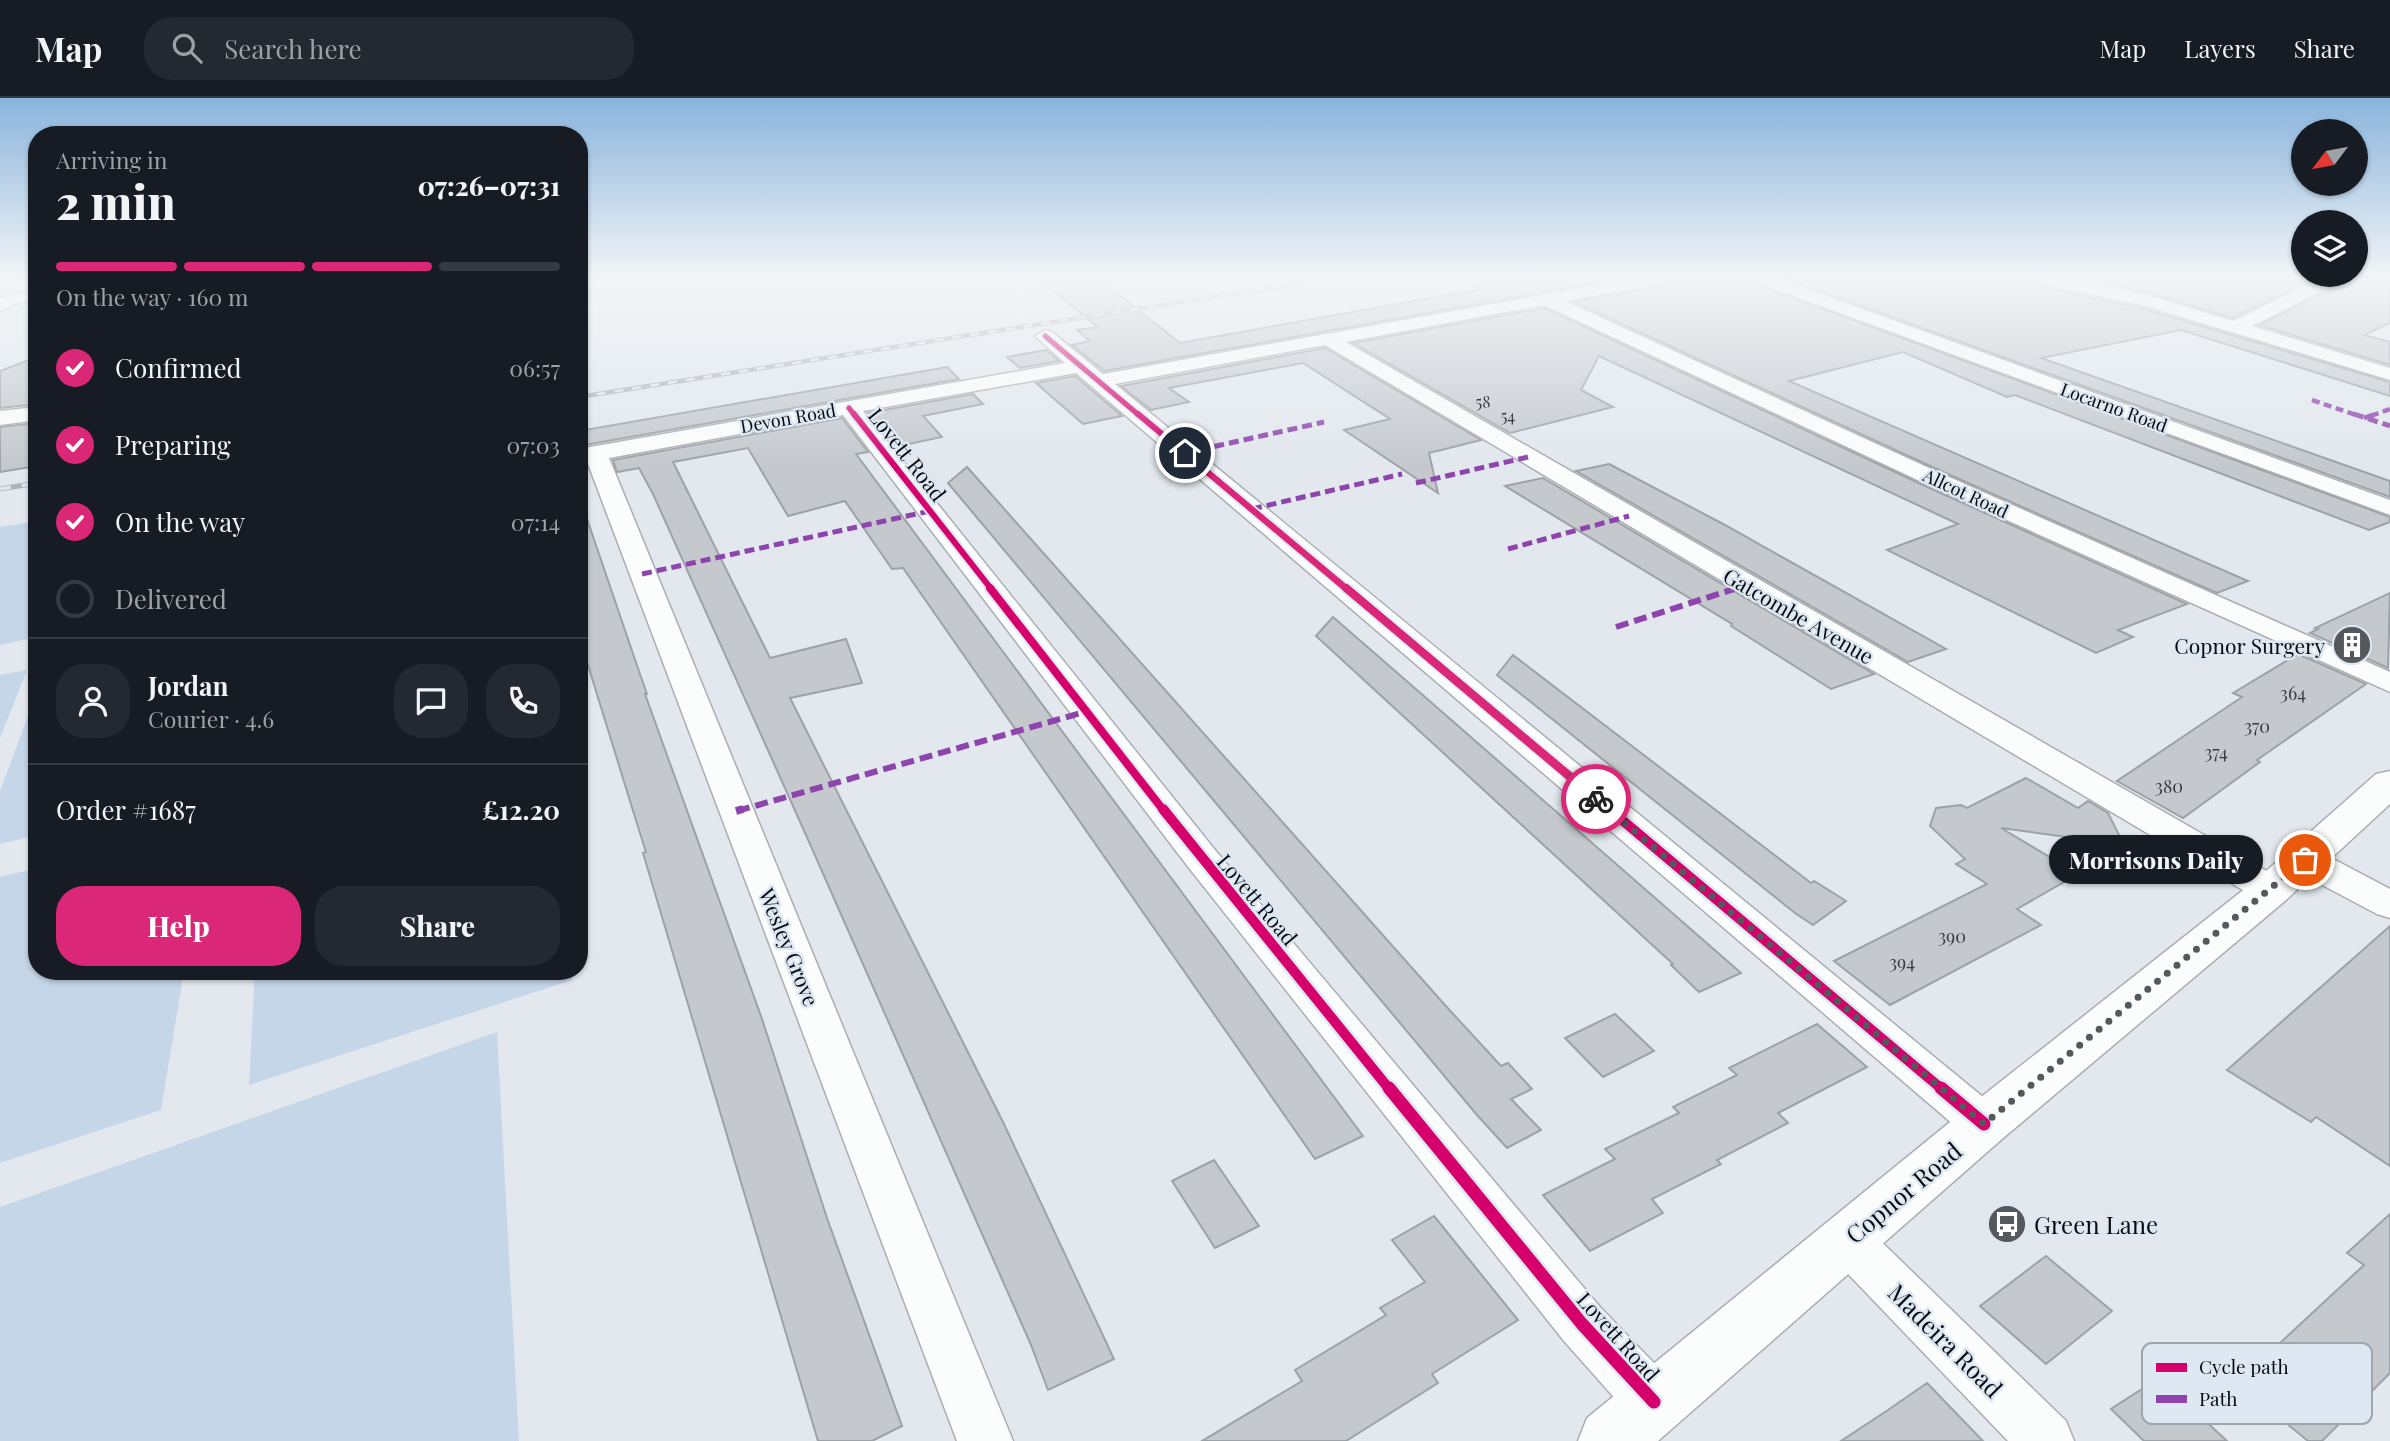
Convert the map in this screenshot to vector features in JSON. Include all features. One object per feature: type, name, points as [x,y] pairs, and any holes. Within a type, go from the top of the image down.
[{"type":"main road","name":"Copnor Road","points":[[1609,1441],[1846,1239],[2288,875],[2390,783]]},
{"type":"street","points":[[1049,340],[1984,1124]]},
{"type":"street","name":"Devon Road","points":[[588,454],[849,408],[1323,340]]},
{"type":"street","name":"Gatcombe Avenue","points":[[1329,340],[2288,875],[2390,905]]},
{"type":"street","name":"Allcot Road","points":[[1632,340],[1970,495],[2390,683]]},
{"type":"street","name":"Locarno Road","points":[[1930,340],[2390,508]]},
{"type":"street","points":[[2277,340],[2390,374]]},
{"type":"street","name":"Lovett Road","points":[[849,408],[1202,859],[1581,1324],[1654,1402]]},
{"type":"street","points":[[0,418],[28,414]]},
{"type":"street","name":"Wesley Grove","points":[[588,456],[985,1441]]},
{"type":"street","name":"Madeira Road","points":[[1846,1239],[2046,1441]]},
{"type":"shaded area","points":[[28,522],[28,639],[0,645],[0,527]]},
{"type":"shaded area","points":[[27,670],[0,738],[0,675]]},
{"type":"shaded area","points":[[28,716],[28,837],[0,844],[0,791]]},
{"type":"shaded area","points":[[28,870],[28,980],[183,980],[161,1110],[0,1163],[0,877]]},
{"type":"shaded area","points":[[255,980],[572,980],[249,1085]]},
{"type":"shaded area","points":[[497,1032],[519,1441],[0,1441],[0,1207]]},
{"type":"building","points":[[1176,340],[1180,343],[1199,340],[1279,340],[1104,371],[1072,345],[1090,341]]},
{"type":"building","points":[[1371,340],[1612,340],[1923,485],[2187,604],[2118,630],[2133,637],[2096,653],[1887,550],[1958,524],[1599,356],[1581,390],[1613,407],[1510,433],[1353,343]]},
{"type":"building","points":[[1656,340],[1907,340],[2390,517],[2390,522],[2369,530],[2015,395],[2007,397],[1903,352],[1789,381],[2248,581],[2217,593],[1941,471]]},
{"type":"building","points":[[1954,340],[2133,340],[2041,358],[2390,481],[2390,497]]},
{"type":"building","points":[[2212,340],[2247,340],[2390,382],[2390,396]]},
{"type":"building","points":[[2307,340],[2381,340],[2390,342],[2390,365]]},
{"type":"building","points":[[1325,348],[1481,440],[1429,453],[1438,493],[1344,430],[1390,419],[1303,363],[1169,388],[1189,402],[1151,410],[1121,386]]},
{"type":"building","points":[[1046,350],[1059,361],[1020,368],[1007,357]]},
{"type":"building","points":[[28,360],[28,405],[0,408],[0,371]]},
{"type":"building","points":[[947,367],[959,379],[588,444],[588,429]]},
{"type":"building","points":[[1075,376],[1122,416],[1083,424],[1036,383]]},
{"type":"building","points":[[973,394],[983,404],[923,416],[942,437],[895,447],[868,413]]},
{"type":"building","points":[[842,418],[868,452],[856,454],[1363,1136],[1315,1159],[903,568],[892,569],[845,501],[788,516],[748,448],[673,462],[770,658],[846,639],[862,683],[790,698],[1003,1122],[1114,1359],[1048,1390],[1031,1345],[653,494],[639,468],[617,472],[613,460]]},
{"type":"building","points":[[28,424],[28,467],[0,472],[0,427]]},
{"type":"building","points":[[1609,464],[1725,525],[1946,649],[1908,662],[1576,471]]},
{"type":"building","points":[[967,467],[1444,1004],[1501,1066],[1508,1063],[1532,1089],[1511,1099],[1541,1130],[1507,1148],[1477,1115],[948,483]]},
{"type":"building","points":[[1543,478],[1874,674],[1831,689],[1731,626],[1732,624],[1505,486]]},
{"type":"building","points":[[588,522],[645,694],[762,1019],[827,1218],[902,1426],[872,1441],[818,1441],[643,853],[646,852],[588,665]]},
{"type":"building","points":[[2390,593],[2388,668],[2310,633],[2318,629],[2315,628]]},
{"type":"building","points":[[1333,617],[1741,973],[1699,992],[1671,965],[1673,964],[1316,636]]},
{"type":"building","points":[[2298,654],[2366,684],[2257,760],[2260,762],[2183,818],[2117,781],[2242,697],[2233,693]]},
{"type":"building","points":[[1513,655],[1811,883],[1814,881],[1846,901],[1813,925],[1795,913],[1497,675]]},
{"type":"building","points":[[2026,778],[2078,808],[2088,801],[2108,813],[2124,845],[2001,828],[2078,874],[2017,909],[2041,925],[1890,1005],[1834,961],[1987,884],[1956,864],[1965,859],[1930,826],[1936,808],[1961,805],[1967,808]]},
{"type":"building","points":[[2390,926],[2390,1166],[2316,1117],[2311,1122],[2227,1070]]},
{"type":"building","points":[[1615,1014],[1654,1051],[1603,1077],[1565,1038]]},
{"type":"building","points":[[1817,1024],[1867,1067],[1778,1113],[1788,1123],[1717,1160],[1721,1164],[1652,1199],[1663,1213],[1590,1251],[1543,1195],[1615,1159],[1605,1149],[1679,1113],[1673,1107],[1737,1075],[1729,1068]]},
{"type":"building","points":[[1214,1160],[1259,1226],[1215,1248],[1172,1181]]},
{"type":"building","points":[[2390,1214],[2390,1373],[2372,1391],[2372,1343],[2280,1343],[2364,1265],[2347,1253]]},
{"type":"building","points":[[1434,1216],[1518,1320],[1432,1374],[1438,1383],[1346,1441],[1202,1441],[1302,1381],[1295,1370],[1386,1315],[1380,1308],[1425,1282],[1392,1240]]},
{"type":"building","points":[[2046,1256],[2112,1311],[2046,1364],[1980,1306]]},
{"type":"building","points":[[1927,1383],[1983,1441],[1841,1441],[1888,1410]]},
{"type":"building","points":[[2142,1389],[2142,1424],[2209,1424],[2227,1441],[2144,1441],[2111,1409]]},
{"type":"building","points":[[2287,1424],[2339,1424],[2322,1441],[2308,1441]]},
{"type":"railway","points":[[588,396],[942,340]]},
{"type":"railway","points":[[0,489],[28,484]]},
{"type":"marked path","points":[[2312,400],[2390,426]]},
{"type":"marked path","points":[[2364,418],[2390,409]]},
{"type":"marked path","points":[[1185,453],[1324,422]]},
{"type":"marked path","points":[[1416,483],[1528,457]]},
{"type":"marked path","points":[[1252,509],[1402,474]]},
{"type":"marked path","points":[[642,574],[930,511]]},
{"type":"marked path","points":[[1508,549],[1629,516]]},
{"type":"marked path","points":[[1616,627],[1748,585]]},
{"type":"marked path","points":[[736,811],[1088,711]]},
{"type":"cycle path","points":[[1049,340],[1984,1124]]},
{"type":"cycle path","points":[[849,408],[1202,859],[1582,1324],[1654,1402]]},
{"type":"way so far","points":[[1596,799],[1984,1124],[2305,860]]},
{"type":"place","name":"Copnor Surgery","points":[[2352,645]]},
{"type":"place","name":"Morrisons Daily","points":[[2305,860]]},
{"type":"place","name":"Green Lane","points":[[2007,1224]]},
{"type":"route","points":[[1185,453],[1596,799]]}]
